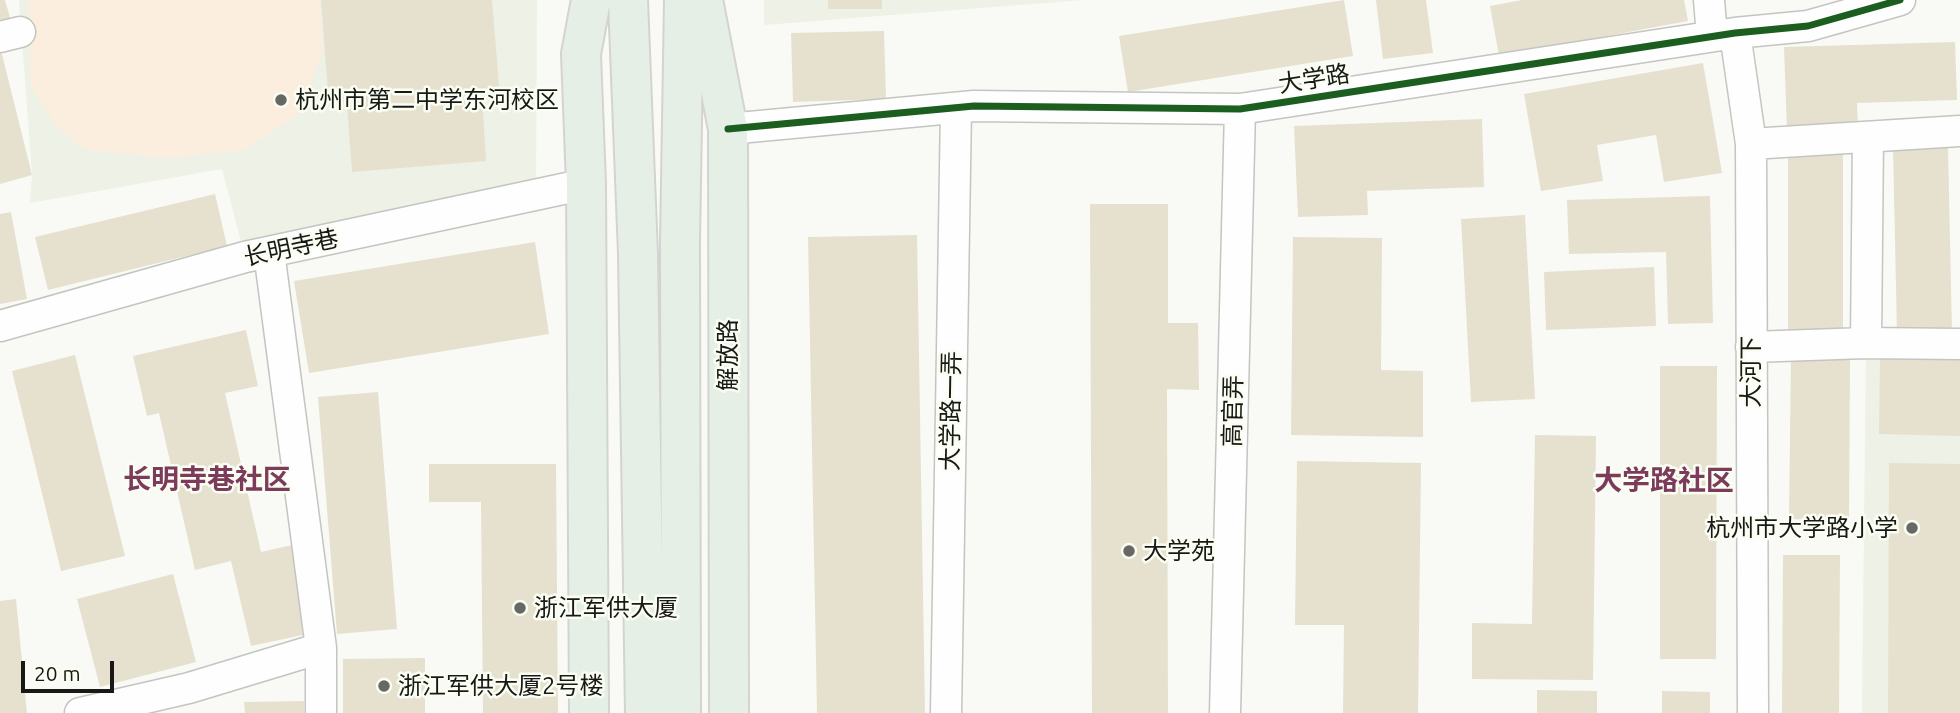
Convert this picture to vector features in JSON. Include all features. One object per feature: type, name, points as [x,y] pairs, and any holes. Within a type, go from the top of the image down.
[{"type":"main road","points":[[589,713],[586,184],[581,54],[591,0]]},
{"type":"main road","points":[[628,0],[638,268],[645,713]]},
{"type":"main road","name":"解放路","points":[[681,713],[680,242],[684,0]]},
{"type":"main road","name":"解放路","points":[[703,0],[728,129],[729,713]]},
{"type":"street","name":"大河下","points":[[1709,0],[1723,34],[1751,144],[1753,713]]},
{"type":"street","name":"大学路","points":[[728,129],[974,106],[1240,110],[1723,34],[1808,13],[1899,0]]},
{"type":"street","name":"大学路一弄","points":[[946,713],[956,108]]},
{"type":"street","name":"高官弄","points":[[1225,713],[1240,110]]},
{"type":"street","points":[[1751,144],[1960,131]]},
{"type":"street","points":[[1866,343],[1868,137]]},
{"type":"street","name":"长明寺巷","points":[[0,326],[269,252],[586,184]]},
{"type":"street","points":[[269,252],[321,648],[321,713]]},
{"type":"street","points":[[1751,347],[1866,343],[1960,344]]},
{"type":"street","points":[[80,713],[189,688],[321,648]]},
{"type":"shaded area","name":"杭州市第二中学东河校区","points":[[19,0],[537,0],[536,193],[245,257],[222,169],[30,203],[32,175]]},
{"type":"shaded area","points":[[29,0],[319,0],[323,50],[299,114],[244,150],[168,158],[86,150],[57,127],[31,86]]},
{"type":"shaded area","points":[[764,0],[1083,0],[764,25]]},
{"type":"shaded area","name":"杭州市大学路小学","points":[[1866,343],[1960,344],[1960,713],[1862,713]]},
{"type":"building","points":[[0,0],[5,0],[11,21],[0,24]]},
{"type":"building","points":[[321,0],[492,0],[500,97],[482,99],[486,161],[352,172],[347,105],[329,106]]},
{"type":"building","points":[[828,0],[882,0],[882,9],[828,9]]},
{"type":"building","points":[[1344,0],[1353,56],[1128,92],[1119,36]]},
{"type":"building","points":[[1376,0],[1426,0],[1433,53],[1383,59]]},
{"type":"building","points":[[1522,0],[1684,0],[1688,21],[1499,56],[1490,6]]},
{"type":"building","points":[[884,31],[886,99],[793,102],[791,33]]},
{"type":"building","points":[[1955,42],[1957,100],[1857,103],[1858,128],[1787,130],[1784,47]]},
{"type":"building","points":[[0,51],[32,175],[0,184]]},
{"type":"building","points":[[1703,63],[1722,173],[1664,182],[1656,135],[1597,145],[1603,181],[1541,191],[1524,94]]},
{"type":"building","points":[[1482,119],[1484,187],[1367,191],[1368,215],[1298,217],[1294,126]]},
{"type":"building","points":[[1948,146],[1952,333],[1897,334],[1893,147]]},
{"type":"building","points":[[1788,153],[1843,153],[1843,340],[1788,340]]},
{"type":"building","points":[[215,194],[227,246],[48,290],[35,237]]},
{"type":"building","points":[[1710,196],[1713,323],[1668,324],[1666,252],[1569,254],[1567,200]]},
{"type":"building","name":"大学苑","points":[[1090,204],[1168,204],[1168,323],[1198,323],[1199,390],[1167,389],[1168,713],[1092,713]]},
{"type":"building","points":[[11,212],[27,299],[0,304],[0,214]]},
{"type":"building","points":[[1525,215],[1535,399],[1471,402],[1461,219]]},
{"type":"building","points":[[917,235],[925,713],[817,713],[808,237]]},
{"type":"building","points":[[1293,237],[1382,238],[1381,370],[1423,371],[1423,437],[1291,435]]},
{"type":"building","points":[[535,242],[549,334],[309,373],[294,281]]},
{"type":"building","points":[[1654,267],[1656,326],[1546,330],[1544,272]]},
{"type":"building","points":[[246,330],[258,386],[225,393],[261,552],[292,545],[312,633],[251,646],[231,561],[195,570],[159,413],[147,416],[133,356]]},
{"type":"building","points":[[75,355],[125,556],[61,571],[12,371]]},
{"type":"building","points":[[1791,357],[1850,358],[1849,520],[1789,519]]},
{"type":"building","points":[[1880,357],[1960,359],[1960,436],[1879,434]]},
{"type":"building","points":[[1660,366],[1717,366],[1716,659],[1660,659]]},
{"type":"building","points":[[378,392],[397,629],[337,634],[318,397]]},
{"type":"building","points":[[1535,435],[1596,436],[1593,680],[1472,679],[1472,623],[1532,624]]},
{"type":"building","points":[[1297,461],[1421,463],[1418,713],[1343,713],[1344,625],[1295,625]]},
{"type":"building","points":[[1889,463],[1960,464],[1960,713],[1888,713]]},
{"type":"building","name":"浙江军供大厦","points":[[429,464],[556,464],[558,713],[483,713],[481,502],[429,502]]},
{"type":"building","points":[[1783,555],[1840,555],[1839,713],[1782,713]]},
{"type":"building","points":[[173,574],[196,662],[100,687],[77,599]]},
{"type":"building","points":[[16,599],[27,713],[0,713],[0,601]]},
{"type":"building","name":"浙江军供大厦2号楼","points":[[425,658],[425,713],[343,713],[343,659]]},
{"type":"building","points":[[1537,690],[1597,691],[1597,713],[1537,713]]},
{"type":"building","points":[[1662,691],[1710,692],[1710,713],[1662,713]]},
{"type":"building","points":[[304,701],[304,713],[245,713],[244,702]]},
{"type":"cycle path","points":[[728,129],[974,106],[1240,109],[1735,33],[1808,26],[1900,0]]},
{"type":"place","name":"杭州市第二中学东河校区","points":[[281,100]]},
{"type":"place","name":"杭州市大学路小学","points":[[1912,528]]},
{"type":"place","name":"大学苑","points":[[1129,551]]},
{"type":"place","name":"浙江军供大厦","points":[[520,608]]},
{"type":"place","name":"浙江军供大厦2号楼","points":[[384,686]]},
{"type":"district","name":"长明寺巷社区","points":[[207,480]]},
{"type":"district","name":"大学路社区","points":[[1664,481]]}]
